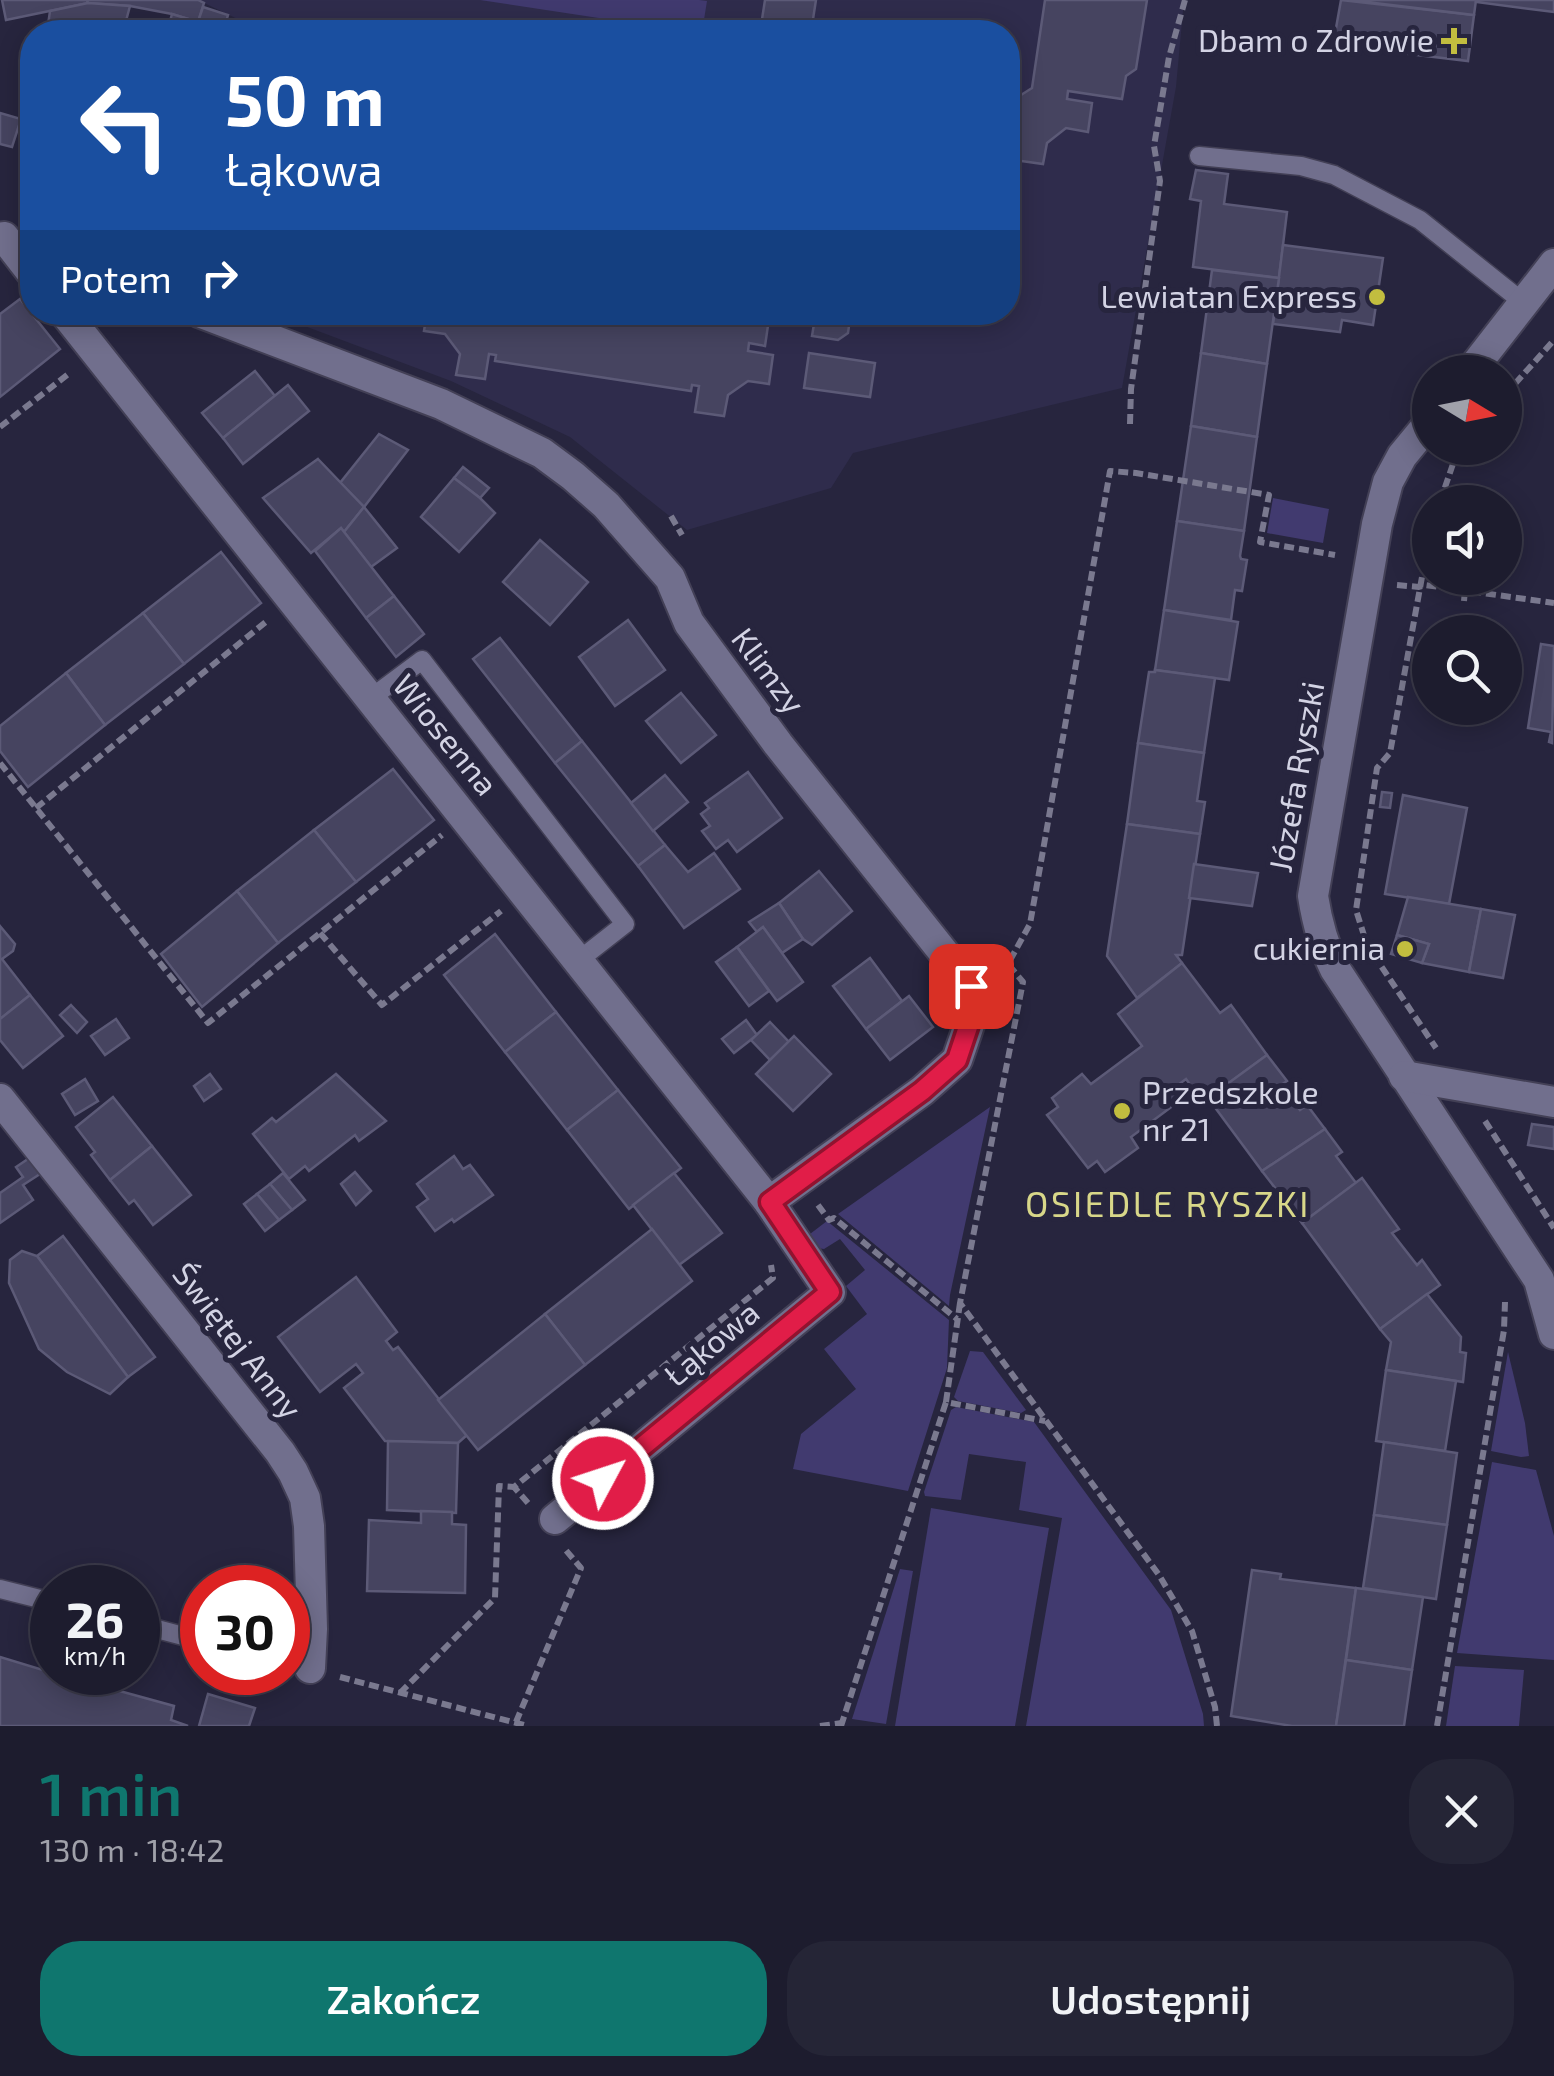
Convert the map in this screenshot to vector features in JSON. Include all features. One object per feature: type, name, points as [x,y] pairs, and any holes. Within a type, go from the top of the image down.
[{"type":"street","points":[[2,236],[20,258]]},
{"type":"street","points":[[1483,355],[1554,264]]},
{"type":"street","name":"Wiosenna","points":[[74,325],[770,1202]]},
{"type":"street","name":"Klimzy","points":[[233,325],[441,404],[542,453],[606,505],[670,578],[689,622],[778,744],[971,986],[971,1018],[957,1060],[922,1091],[770,1202]]},
{"type":"street","name":"Józefa Ryszki","points":[[1412,444],[1388,482],[1366,580],[1312,896],[1317,925],[1330,959],[1539,1280],[1554,1334]]},
{"type":"street","points":[[1404,1076],[1554,1102]]},
{"type":"street","name":"Świętej Anny","points":[[0,1098],[294,1472],[305,1498],[309,1526],[310,1635]]},
{"type":"street","name":"Łąkowa","points":[[550,1525],[830,1292],[770,1202]]},
{"type":"lane","points":[[1200,156],[1301,166],[1334,175],[1420,220],[1524,303]]},
{"type":"lane","points":[[372,698],[422,660],[624,924],[580,960]]},
{"type":"lane","points":[[0,1589],[30,1596]]},
{"type":"path","points":[[1130,424],[1131,389],[1160,181],[1154,146],[1169,56],[1185,0]]},
{"type":"path","points":[[1522,377],[1554,340]]},
{"type":"path","points":[[0,427],[84,362]]},
{"type":"path","points":[[820,1726],[842,1725],[946,1402],[957,1319],[1023,982],[1008,964],[1030,924],[1110,471],[1269,495],[1260,542],[1335,556]]},
{"type":"path","points":[[671,516],[682,535]]},
{"type":"path","points":[[1366,580],[1412,586]]},
{"type":"path","points":[[1418,595],[1390,753],[1376,768],[1356,910],[1366,946],[1554,1228]]},
{"type":"path","points":[[1464,601],[1465,595]]},
{"type":"path","points":[[1499,595],[1554,603]]},
{"type":"path","points":[[36,808],[280,611]]},
{"type":"path","points":[[0,763],[208,1023],[451,828]]},
{"type":"path","points":[[320,933],[382,1005],[510,904]]},
{"type":"path","points":[[800,1179],[829,1220],[834,1218],[957,1319]]},
{"type":"path","points":[[400,1693],[495,1598],[499,1486],[514,1486],[773,1278],[771,1262]]},
{"type":"path","points":[[1437,1726],[1504,1330],[1505,1302]]},
{"type":"path","points":[[960,1303],[1160,1575],[1192,1631],[1217,1726]]},
{"type":"path","points":[[946,1402],[1046,1421]]},
{"type":"path","points":[[514,1486],[550,1525],[581,1568],[516,1722]]},
{"type":"path","points":[[353,1680],[528,1726]]},
{"type":"shaded area","points":[[198,0],[1184,0],[1176,87],[1122,388],[853,453],[831,488],[687,530],[570,437],[451,381],[302,325],[1020,325],[1020,20],[239,20]]},
{"type":"shaded area","points":[[480,0],[707,1],[704,20],[612,20]]},
{"type":"shaded area","points":[[1273,498],[1329,509],[1323,543],[1267,533]]},
{"type":"shaded area","points":[[990,1107],[950,1295],[949,1306],[838,1214]]},
{"type":"shaded area","points":[[827,1221],[949,1320],[947,1368],[908,1491],[793,1469],[801,1434],[856,1389],[824,1349],[867,1314],[846,1286],[865,1270],[840,1239],[824,1249],[811,1241],[810,1234]]},
{"type":"shaded area","points":[[970,1351],[983,1352],[1026,1410],[1021,1413],[954,1397]]},
{"type":"shaded area","points":[[1508,1352],[1525,1423],[1529,1456],[1491,1451]]},
{"type":"shaded area","points":[[956,1407],[1034,1422],[1171,1610],[1204,1726],[1026,1726],[1062,1518],[1019,1510],[1026,1462],[969,1454],[961,1500],[925,1496],[951,1410]]},
{"type":"shaded area","points":[[1492,1462],[1536,1470],[1554,1536],[1554,1660],[1457,1653]]},
{"type":"shaded area","points":[[931,1508],[1049,1528],[1015,1726],[895,1726]]},
{"type":"shaded area","points":[[900,1569],[913,1571],[886,1724],[852,1719]]},
{"type":"shaded area","points":[[1455,1666],[1524,1670],[1519,1726],[1446,1726]]},
{"type":"building","points":[[2,0],[87,0],[88,3],[6,20]]},
{"type":"building","points":[[87,0],[204,3],[199,20],[192,20],[130,6]]},
{"type":"building","points":[[765,0],[816,0],[813,20],[762,20]]},
{"type":"building","points":[[1045,0],[1147,0],[1136,69],[1126,76],[1122,99],[1068,91],[1067,99],[1092,103],[1088,132],[1066,128],[1047,143],[1043,164],[1020,161],[1020,95],[1032,88]]},
{"type":"building","points":[[1341,0],[1474,15],[1468,61],[1333,45]]},
{"type":"building","points":[[1350,0],[1476,0],[1474,15]]},
{"type":"building","points":[[1554,0],[1554,12],[1476,2]]},
{"type":"building","points":[[88,3],[130,6],[126,20],[49,20],[50,11]]},
{"type":"building","points":[[203,7],[228,15],[227,20],[199,20]]},
{"type":"building","points":[[172,14],[192,20],[170,20]]},
{"type":"building","points":[[0,113],[20,119],[12,147],[0,144]]},
{"type":"building","points":[[1196,170],[1228,174],[1224,204],[1287,212],[1279,278],[1193,267],[1201,201],[1190,199]]},
{"type":"building","points":[[1283,245],[1383,258],[1373,325],[1342,320],[1340,332],[1273,324]]},
{"type":"building","points":[[1212,270],[1279,278],[1267,364],[1201,353]]},
{"type":"building","points":[[20,299],[20,325],[41,325],[60,349],[0,397],[0,314]]},
{"type":"building","points":[[425,325],[768,325],[765,346],[749,343],[748,351],[773,355],[769,384],[748,381],[728,395],[724,416],[695,412],[699,386],[692,385],[691,391],[495,361],[496,355],[489,354],[485,379],[456,375],[460,354],[445,334],[424,331]]},
{"type":"building","points":[[814,325],[849,325],[848,333],[838,340],[812,336]]},
{"type":"building","points":[[809,353],[875,363],[870,397],[804,388]]},
{"type":"building","points":[[1201,353],[1267,364],[1257,437],[1191,426]]},
{"type":"building","points":[[255,371],[275,396],[223,438],[202,413]]},
{"type":"building","points":[[288,385],[309,411],[243,464],[223,438]]},
{"type":"building","points":[[1191,426],[1257,437],[1244,531],[1177,521]]},
{"type":"building","points":[[379,434],[408,450],[364,507],[340,483]]},
{"type":"building","points":[[318,459],[364,507],[344,532],[341,528],[311,553],[263,498]]},
{"type":"building","points":[[463,467],[489,488],[480,498],[454,478]]},
{"type":"building","points":[[454,478],[495,513],[459,552],[421,517]]},
{"type":"building","points":[[364,507],[397,548],[371,567],[344,532]]},
{"type":"building","points":[[1177,521],[1244,531],[1240,556],[1247,560],[1242,591],[1235,590],[1231,620],[1164,610]]},
{"type":"building","points":[[341,528],[394,596],[366,618],[315,551]]},
{"type":"building","points":[[540,540],[588,582],[550,625],[503,582]]},
{"type":"building","points":[[221,552],[261,603],[184,664],[143,613]]},
{"type":"building","points":[[394,596],[424,634],[396,657],[366,618]]},
{"type":"building","points":[[1164,610],[1238,622],[1229,680],[1155,670]]},
{"type":"building","points":[[143,613],[184,664],[105,725],[66,673]]},
{"type":"building","points":[[628,620],[665,670],[615,706],[579,657]]},
{"type":"building","points":[[500,638],[582,741],[555,763],[473,659]]},
{"type":"building","points":[[1541,644],[1554,646],[1552,743],[1551,732],[1528,728]]},
{"type":"building","points":[[1149,672],[1215,678],[1204,753],[1138,743]]},
{"type":"building","points":[[66,673],[105,725],[28,787],[0,751],[0,726]]},
{"type":"building","points":[[681,693],[716,735],[681,763],[646,721]]},
{"type":"building","points":[[582,741],[665,845],[638,866],[555,763]]},
{"type":"building","points":[[1138,743],[1204,753],[1197,801],[1205,802],[1200,834],[1127,824]]},
{"type":"building","points":[[393,769],[434,820],[356,882],[314,830]]},
{"type":"building","points":[[748,772],[782,818],[737,852],[728,840],[716,849],[702,831],[710,826],[701,814],[709,808],[705,803]]},
{"type":"building","points":[[665,775],[688,802],[653,831],[631,803]]},
{"type":"building","points":[[1382,792],[1392,793],[1390,808],[1380,807]]},
{"type":"building","points":[[1403,795],[1467,808],[1449,904],[1385,894]]},
{"type":"building","points":[[1127,824],[1200,834],[1182,955],[1176,955],[1182,963],[1137,998],[1107,956]]},
{"type":"building","points":[[314,830],[356,882],[278,943],[237,891]]},
{"type":"building","points":[[665,845],[688,872],[714,853],[740,889],[684,928],[638,866]]},
{"type":"building","points":[[1194,864],[1258,873],[1252,906],[1189,898]]},
{"type":"building","points":[[819,871],[852,911],[812,945],[803,939],[779,903]]},
{"type":"building","points":[[237,891],[278,943],[202,1007],[161,954]]},
{"type":"building","points":[[1408,897],[1481,909],[1469,972],[1422,963],[1429,944],[1397,935]]},
{"type":"building","points":[[779,903],[803,939],[782,953],[763,927],[757,932],[749,922]]},
{"type":"building","points":[[1481,909],[1515,915],[1503,978],[1469,972]]},
{"type":"building","points":[[0,926],[15,944],[13,951],[2,959],[30,995],[0,1019]]},
{"type":"building","points":[[763,927],[803,982],[777,1001],[737,947]]},
{"type":"building","points":[[495,934],[556,1012],[505,1052],[444,975]]},
{"type":"building","points":[[1397,935],[1429,944],[1422,963],[1391,954]]},
{"type":"building","points":[[737,947],[769,991],[749,1006],[716,962]]},
{"type":"building","points":[[870,958],[902,1001],[866,1029],[833,986]]},
{"type":"building","points":[[1182,963],[1220,1013],[1231,1005],[1267,1055],[1203,1102],[1186,1079],[1174,1088],[1182,1099],[1131,1137],[1138,1148],[1105,1172],[1097,1161],[1088,1168],[1047,1115],[1058,1107],[1052,1098],[1082,1074],[1091,1084],[1142,1046],[1118,1014]]},
{"type":"building","points":[[30,995],[63,1036],[23,1068],[0,1040],[0,1019]]},
{"type":"building","points":[[909,996],[933,1027],[890,1060],[866,1029]]},
{"type":"building","points":[[71,1005],[87,1022],[77,1033],[60,1015]]},
{"type":"building","points":[[556,1012],[618,1090],[567,1130],[505,1052]]},
{"type":"building","points":[[116,1019],[129,1038],[105,1055],[91,1036]]},
{"type":"building","points":[[746,1020],[757,1035],[734,1053],[722,1039]]},
{"type":"building","points":[[770,1022],[789,1042],[770,1060],[751,1040]]},
{"type":"building","points":[[794,1036],[831,1074],[793,1111],[756,1074]]},
{"type":"building","points":[[1267,1055],[1287,1081],[1281,1085],[1300,1110],[1307,1105],[1325,1129],[1262,1171],[1208,1098]]},
{"type":"building","points":[[210,1074],[221,1089],[204,1101],[194,1086]]},
{"type":"building","points":[[336,1074],[386,1121],[359,1141],[355,1135],[309,1171],[305,1166],[289,1179],[253,1134],[272,1118],[276,1122]]},
{"type":"building","points":[[85,1079],[98,1101],[75,1115],[62,1094]]},
{"type":"building","points":[[618,1090],[681,1168],[629,1209],[567,1130]]},
{"type":"building","points":[[113,1097],[152,1146],[110,1180],[76,1127]]},
{"type":"building","points":[[1532,1124],[1554,1127],[1554,1149],[1528,1145]]},
{"type":"building","points":[[1325,1129],[1342,1152],[1336,1156],[1356,1183],[1302,1223],[1262,1171]]},
{"type":"building","points":[[152,1146],[191,1195],[153,1225],[134,1200],[129,1204],[110,1180]]},
{"type":"building","points":[[454,1156],[463,1169],[470,1165],[493,1195],[435,1231],[417,1207],[428,1199],[417,1184]]},
{"type":"building","points":[[28,1159],[40,1174],[23,1185],[33,1200],[0,1223],[0,1193],[23,1177],[16,1167]]},
{"type":"building","points":[[355,1172],[371,1191],[356,1205],[341,1184]]},
{"type":"building","points":[[283,1173],[305,1200],[292,1210],[270,1184]]},
{"type":"building","points":[[674,1173],[722,1233],[679,1265],[633,1205]]},
{"type":"building","points":[[1362,1178],[1399,1229],[1392,1233],[1417,1265],[1422,1260],[1440,1285],[1380,1329],[1302,1223]]},
{"type":"building","points":[[270,1184],[292,1210],[279,1220],[257,1194]]},
{"type":"building","points":[[257,1194],[279,1220],[265,1231],[244,1204]]},
{"type":"building","points":[[652,1229],[692,1281],[585,1365],[545,1314]]},
{"type":"building","points":[[63,1236],[155,1357],[128,1377],[37,1256]]},
{"type":"building","points":[[22,1251],[37,1256],[128,1377],[110,1394],[67,1372],[39,1349],[9,1283],[10,1260]]},
{"type":"building","points":[[356,1277],[397,1332],[386,1341],[393,1350],[398,1347],[467,1435],[458,1443],[385,1441],[344,1388],[363,1373],[356,1364],[320,1392],[278,1337]]},
{"type":"building","points":[[1427,1294],[1461,1337],[1460,1352],[1466,1353],[1463,1382],[1386,1370],[1391,1342],[1380,1329]]},
{"type":"building","points":[[545,1314],[585,1365],[478,1450],[438,1400]]},
{"type":"building","points":[[1386,1370],[1456,1381],[1445,1451],[1376,1441]]},
{"type":"building","points":[[388,1441],[458,1443],[456,1513],[387,1510]]},
{"type":"building","points":[[1384,1442],[1457,1453],[1447,1525],[1374,1515]]},
{"type":"building","points":[[421,1511],[452,1512],[452,1524],[466,1525],[465,1593],[367,1591],[369,1520],[421,1523]]},
{"type":"building","points":[[1374,1515],[1447,1525],[1436,1599],[1363,1588]]},
{"type":"building","points":[[1252,1570],[1281,1574],[1280,1579],[1356,1588],[1336,1726],[1292,1726],[1231,1716]]},
{"type":"building","points":[[1356,1588],[1423,1597],[1412,1670],[1346,1660]]},
{"type":"building","points":[[0,1657],[30,1666],[30,1695],[134,1695],[174,1706],[171,1720],[188,1726],[0,1726]]},
{"type":"building","points":[[1346,1660],[1412,1670],[1404,1726],[1336,1726]]},
{"type":"building","points":[[208,1695],[255,1708],[249,1726],[199,1726]]},
{"type":"place","name":"Dbam o Zdrowie","points":[[1454,41]]},
{"type":"place","name":"Lewiatan Express","points":[[1377,297]]},
{"type":"place","name":"cukiernia","points":[[1405,949]]},
{"type":"place","name":"Przedszkole nr 21","points":[[1122,1111]]},
{"type":"district","name":"OSIEDLE RYSZKI","points":[[1168,1205]]},
{"type":"route","points":[[603,1479],[830,1292],[770,1202],[922,1091],[957,1060],[971,1018],[971,986]]}]
